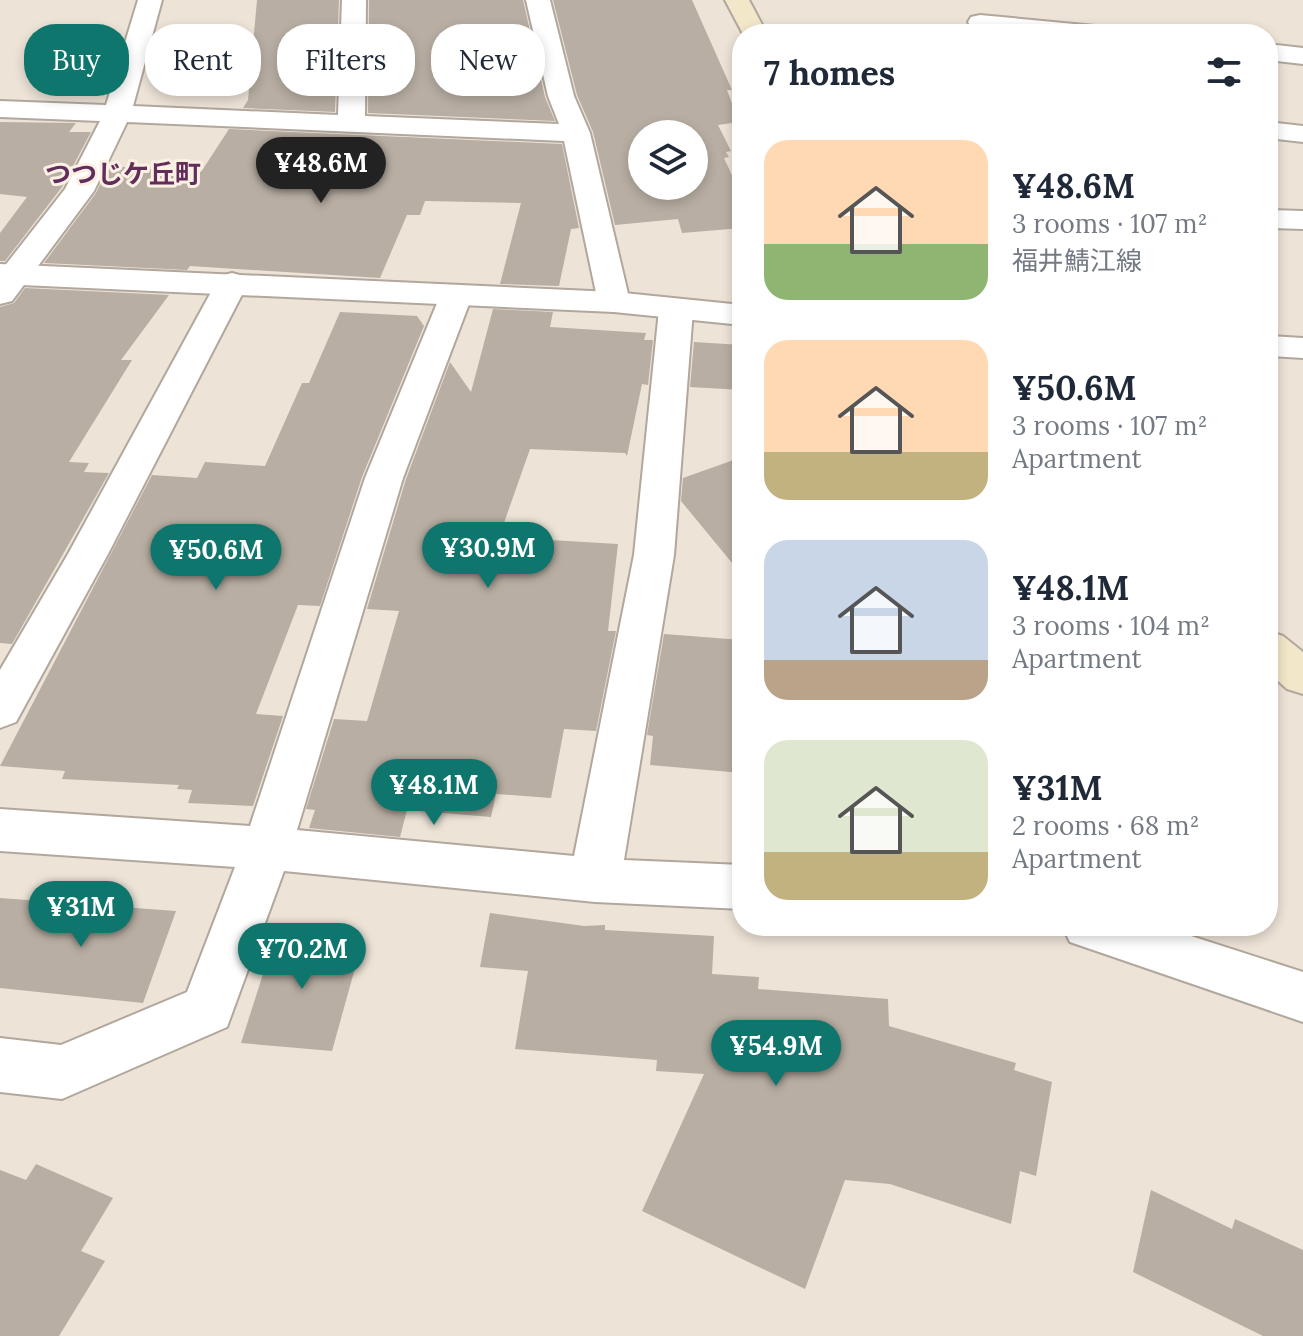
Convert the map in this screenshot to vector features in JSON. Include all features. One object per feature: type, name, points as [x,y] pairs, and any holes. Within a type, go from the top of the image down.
[{"type":"main road","points":[[737,0],[750,24]]},
{"type":"main road","points":[[1278,656],[1303,677]]},
{"type":"street","points":[[5,281],[79,191],[117,114],[150,0]]},
{"type":"street","points":[[351,124],[354,0]]},
{"type":"street","points":[[538,0],[561,96],[576,133],[614,302]]},
{"type":"street","points":[[1032,0],[1048,24]]},
{"type":"street","points":[[980,22],[998,24]]},
{"type":"street","points":[[1278,53],[1303,56]]},
{"type":"street","points":[[0,109],[576,133]]},
{"type":"street","points":[[1278,131],[1303,134]]},
{"type":"street","points":[[1278,219],[1303,220]]},
{"type":"street","points":[[5,281],[232,283],[614,302],[732,314]]},
{"type":"street","points":[[0,710],[88,554],[232,283]]},
{"type":"street","points":[[0,1065],[62,1072],[208,1009],[267,848],[384,478],[456,296]]},
{"type":"street","points":[[595,880],[654,555],[676,310]]},
{"type":"street","points":[[1278,347],[1303,348]]},
{"type":"street","points":[[0,830],[267,848],[595,880],[732,887]]},
{"type":"street","points":[[1118,936],[1303,997]]},
{"type":"building","points":[[257,0],[339,0],[338,24],[277,24],[277,96],[336,96],[335,112],[243,108],[248,96],[261,96],[261,24],[255,24]]},
{"type":"building","points":[[369,0],[523,0],[528,24],[431,24],[431,96],[545,96],[555,121],[368,113],[368,96],[415,96],[415,24],[369,24]]},
{"type":"building","points":[[553,0],[692,0],[732,90],[727,90],[732,103],[732,123],[718,125],[731,151],[726,152],[729,157],[724,158],[732,175],[732,229],[682,233],[678,219],[615,225],[593,132],[577,95]]},
{"type":"building","points":[[0,122],[76,123],[69,132],[91,132],[62,187],[5,261],[0,261],[0,233],[27,197],[0,194]]},
{"type":"building","points":[[229,129],[562,144],[579,228],[571,229],[559,286],[500,284],[521,203],[425,201],[420,215],[407,215],[380,278],[190,266],[187,270],[44,263],[96,193],[109,166],[201,172]]},
{"type":"building","points":[[25,288],[169,295],[121,360],[132,360],[69,462],[89,463],[84,472],[109,473],[12,644],[0,643],[0,307],[14,303]]},
{"type":"building","points":[[493,309],[553,312],[550,327],[646,333],[644,340],[653,340],[648,385],[642,384],[627,456],[625,453],[530,449],[499,537],[618,544],[608,631],[616,631],[596,731],[564,729],[551,798],[496,794],[491,817],[407,810],[400,837],[309,828],[315,810],[306,809],[334,719],[367,721],[399,611],[367,609],[406,479],[450,362],[471,392]]},
{"type":"building","points":[[340,312],[417,316],[424,326],[362,477],[320,606],[298,605],[256,714],[283,716],[253,806],[188,803],[192,790],[177,789],[179,785],[62,779],[65,771],[0,766],[152,475],[197,478],[205,462],[265,466],[302,383],[309,383]]},
{"type":"building","points":[[694,342],[732,344],[732,389],[690,387]]},
{"type":"building","points":[[732,461],[732,563],[681,501],[683,478]]},
{"type":"building","points":[[664,634],[732,639],[732,772],[650,765],[653,736],[647,735]]},
{"type":"building","points":[[0,898],[176,911],[143,1003],[0,988]]},
{"type":"building","points":[[490,913],[584,926],[605,925],[605,930],[714,936],[712,974],[759,977],[758,989],[888,999],[889,1026],[1016,1063],[1014,1070],[1052,1082],[1036,1176],[1020,1171],[1011,1224],[890,1184],[845,1180],[805,1289],[642,1211],[704,1074],[656,1071],[657,1060],[515,1049],[528,971],[480,967]]},
{"type":"building","points":[[278,927],[325,930],[322,940],[362,943],[332,1051],[241,1043]]},
{"type":"building","points":[[36,1164],[113,1198],[81,1251],[105,1261],[59,1336],[0,1336],[0,1170],[26,1180]]},
{"type":"building","points":[[1151,1190],[1232,1229],[1235,1219],[1303,1250],[1303,1336],[1263,1336],[1133,1272]]},
{"type":"district","name":"つつじケ丘町","points":[[123,174]]}]
